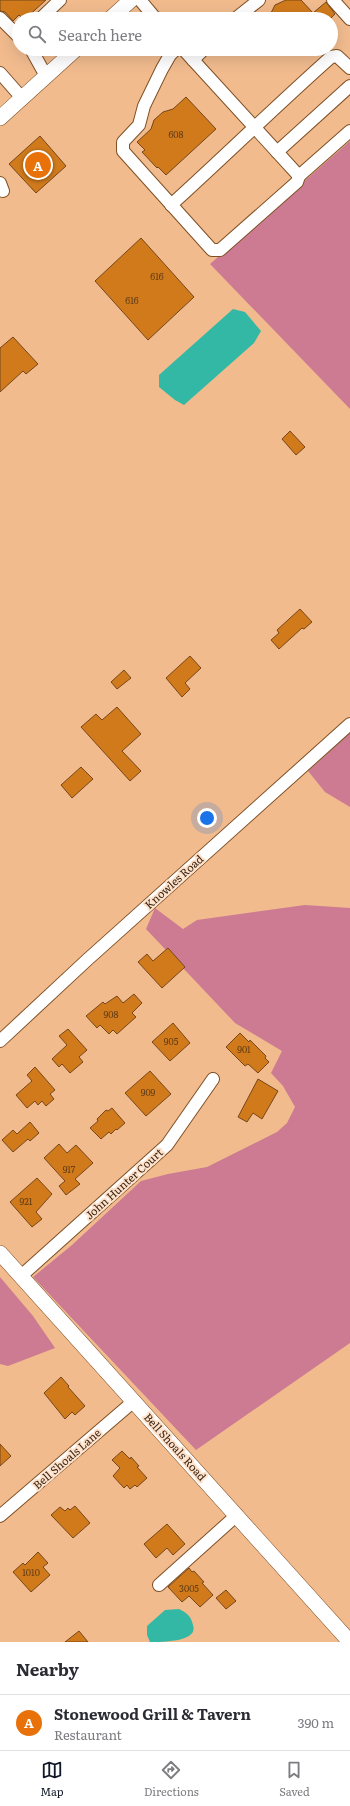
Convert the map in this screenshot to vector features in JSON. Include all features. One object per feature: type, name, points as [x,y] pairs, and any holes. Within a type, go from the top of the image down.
[{"type":"main road","points":[[118,12],[131,0]]},
{"type":"main road","points":[[0,118],[68,56]]},
{"type":"main road","name":"Bell Shoals Road","points":[[0,1253],[350,1642]]},
{"type":"street","points":[[47,12],[60,0]]},
{"type":"street","points":[[140,0],[150,12]]},
{"type":"street","points":[[244,12],[259,0]]},
{"type":"street","points":[[333,0],[350,19]]},
{"type":"street","points":[[0,18],[12,30]]},
{"type":"street","points":[[35,56],[46,76]]},
{"type":"street","points":[[169,56],[144,106],[139,125],[123,142],[124,152],[212,250],[220,250],[297,182],[299,176],[350,130]]},
{"type":"street","points":[[189,56],[299,176]]},
{"type":"street","points":[[193,60],[197,56]]},
{"type":"street","points":[[171,205],[331,57],[337,56],[350,68]]},
{"type":"street","points":[[0,73],[22,98]]},
{"type":"street","points":[[277,152],[350,86]]},
{"type":"street","name":"Knowles Road","points":[[0,1041],[87,960],[350,724]]},
{"type":"street","name":"John Hunter Court","points":[[21,1276],[167,1145],[213,1078]]},
{"type":"street","name":"Bell Shoals Lane","points":[[0,1516],[134,1401]]},
{"type":"street","points":[[159,1585],[236,1515]]},
{"type":"shaded area","points":[[350,141],[350,409],[210,264]]},
{"type":"shaded area","points":[[350,733],[350,807],[325,792],[308,771]]},
{"type":"shaded area","points":[[305,905],[350,908],[350,1343],[196,1450],[33,1277],[72,1245],[141,1181],[168,1174],[207,1167],[277,1132],[287,1123],[295,1107],[283,1086],[271,1073],[282,1051],[235,1023],[146,929],[155,908],[183,929],[197,920]]},
{"type":"shaded area","points":[[0,1277],[33,1316],[55,1348],[8,1366],[0,1364]]},
{"type":"water","points":[[233,309],[245,312],[261,331],[254,343],[184,405],[175,400],[159,387],[159,375]]},
{"type":"water","points":[[179,1609],[186,1613],[191,1619],[193,1631],[190,1635],[178,1640],[150,1642],[147,1635],[147,1626],[165,1610]]},
{"type":"building","points":[[0,0],[46,0],[33,12],[12,12],[12,20],[5,12],[0,11]]},
{"type":"building","points":[[286,0],[301,0],[312,12],[272,12],[275,5]]},
{"type":"building","points":[[326,2],[334,12],[314,12]]},
{"type":"building","points":[[186,97],[216,129],[166,175],[142,152],[145,150],[137,142],[151,129],[154,120],[163,112],[173,109]]},
{"type":"building","points":[[40,136],[66,166],[36,193],[9,164]]},
{"type":"building","points":[[141,238],[194,297],[148,340],[95,281]]},
{"type":"building","points":[[13,337],[38,364],[26,374],[23,371],[0,392],[0,348]]},
{"type":"building","points":[[290,431],[305,447],[296,455],[282,439]]},
{"type":"building","points":[[300,609],[312,622],[304,629],[302,628],[279,649],[271,640],[279,633],[277,630]]},
{"type":"building","points":[[190,656],[201,668],[185,683],[190,689],[182,697],[166,678]]},
{"type":"building","points":[[124,670],[131,678],[117,689],[111,682]]},
{"type":"building","points":[[117,707],[141,734],[122,751],[141,771],[130,781],[81,727],[96,714],[102,720]]},
{"type":"building","points":[[81,767],[93,779],[72,798],[61,785]]},
{"type":"building","points":[[168,948],[185,967],[162,988],[138,962],[147,954],[153,961]]},
{"type":"building","points":[[134,994],[142,1003],[132,1013],[136,1017],[117,1034],[113,1030],[109,1034],[100,1025],[97,1028],[86,1016],[103,1002],[105,1004],[117,996],[123,1003]]},
{"type":"building","points":[[173,1023],[190,1043],[170,1061],[152,1042]]},
{"type":"building","points":[[68,1029],[87,1050],[79,1057],[83,1062],[70,1073],[62,1064],[59,1067],[52,1059],[67,1045],[59,1036]]},
{"type":"building","points":[[240,1033],[249,1042],[250,1040],[266,1056],[265,1058],[269,1062],[258,1073],[248,1064],[245,1066],[226,1047]]},
{"type":"building","points":[[35,1067],[55,1090],[50,1094],[54,1099],[46,1106],[42,1101],[38,1105],[35,1101],[27,1108],[16,1095],[32,1081],[27,1075]]},
{"type":"building","points":[[150,1071],[171,1094],[146,1116],[125,1093]]},
{"type":"building","points":[[258,1079],[278,1091],[262,1119],[253,1113],[247,1122],[238,1117]]},
{"type":"building","points":[[112,1108],[125,1123],[111,1134],[109,1132],[101,1139],[90,1128],[98,1121],[97,1119],[106,1110],[108,1111]]},
{"type":"building","points":[[30,1122],[39,1133],[30,1141],[28,1139],[13,1152],[2,1140],[13,1130],[17,1134]]},
{"type":"building","points":[[59,1144],[67,1153],[76,1145],[93,1163],[75,1179],[80,1184],[66,1195],[59,1186],[65,1181],[44,1158]]},
{"type":"building","points":[[37,1178],[52,1194],[36,1212],[42,1219],[32,1227],[10,1202]]},
{"type":"building","points":[[61,1377],[85,1406],[75,1415],[72,1412],[65,1419],[44,1393]]},
{"type":"building","points":[[0,1444],[11,1456],[0,1466]]},
{"type":"building","points":[[122,1451],[130,1459],[131,1457],[139,1466],[137,1467],[147,1478],[137,1487],[135,1485],[130,1489],[127,1485],[124,1488],[113,1476],[120,1468],[112,1460]]},
{"type":"building","points":[[75,1506],[90,1523],[73,1538],[51,1515],[60,1507],[65,1511],[68,1508],[70,1510]]},
{"type":"building","points":[[167,1524],[185,1544],[173,1555],[167,1548],[156,1558],[144,1544]]},
{"type":"building","points":[[38,1552],[48,1563],[43,1567],[50,1575],[31,1592],[13,1572],[23,1563],[25,1565]]},
{"type":"building","points":[[189,1568],[192,1572],[194,1571],[204,1582],[202,1583],[213,1595],[200,1607],[189,1596],[182,1602],[168,1587]]},
{"type":"building","points":[[226,1590],[236,1601],[226,1609],[216,1598]]},
{"type":"building","points":[[79,1631],[88,1642],[65,1642]]},
{"type":"place","name":"Stonewood Grill & Tavern","points":[[38,165]]}]
